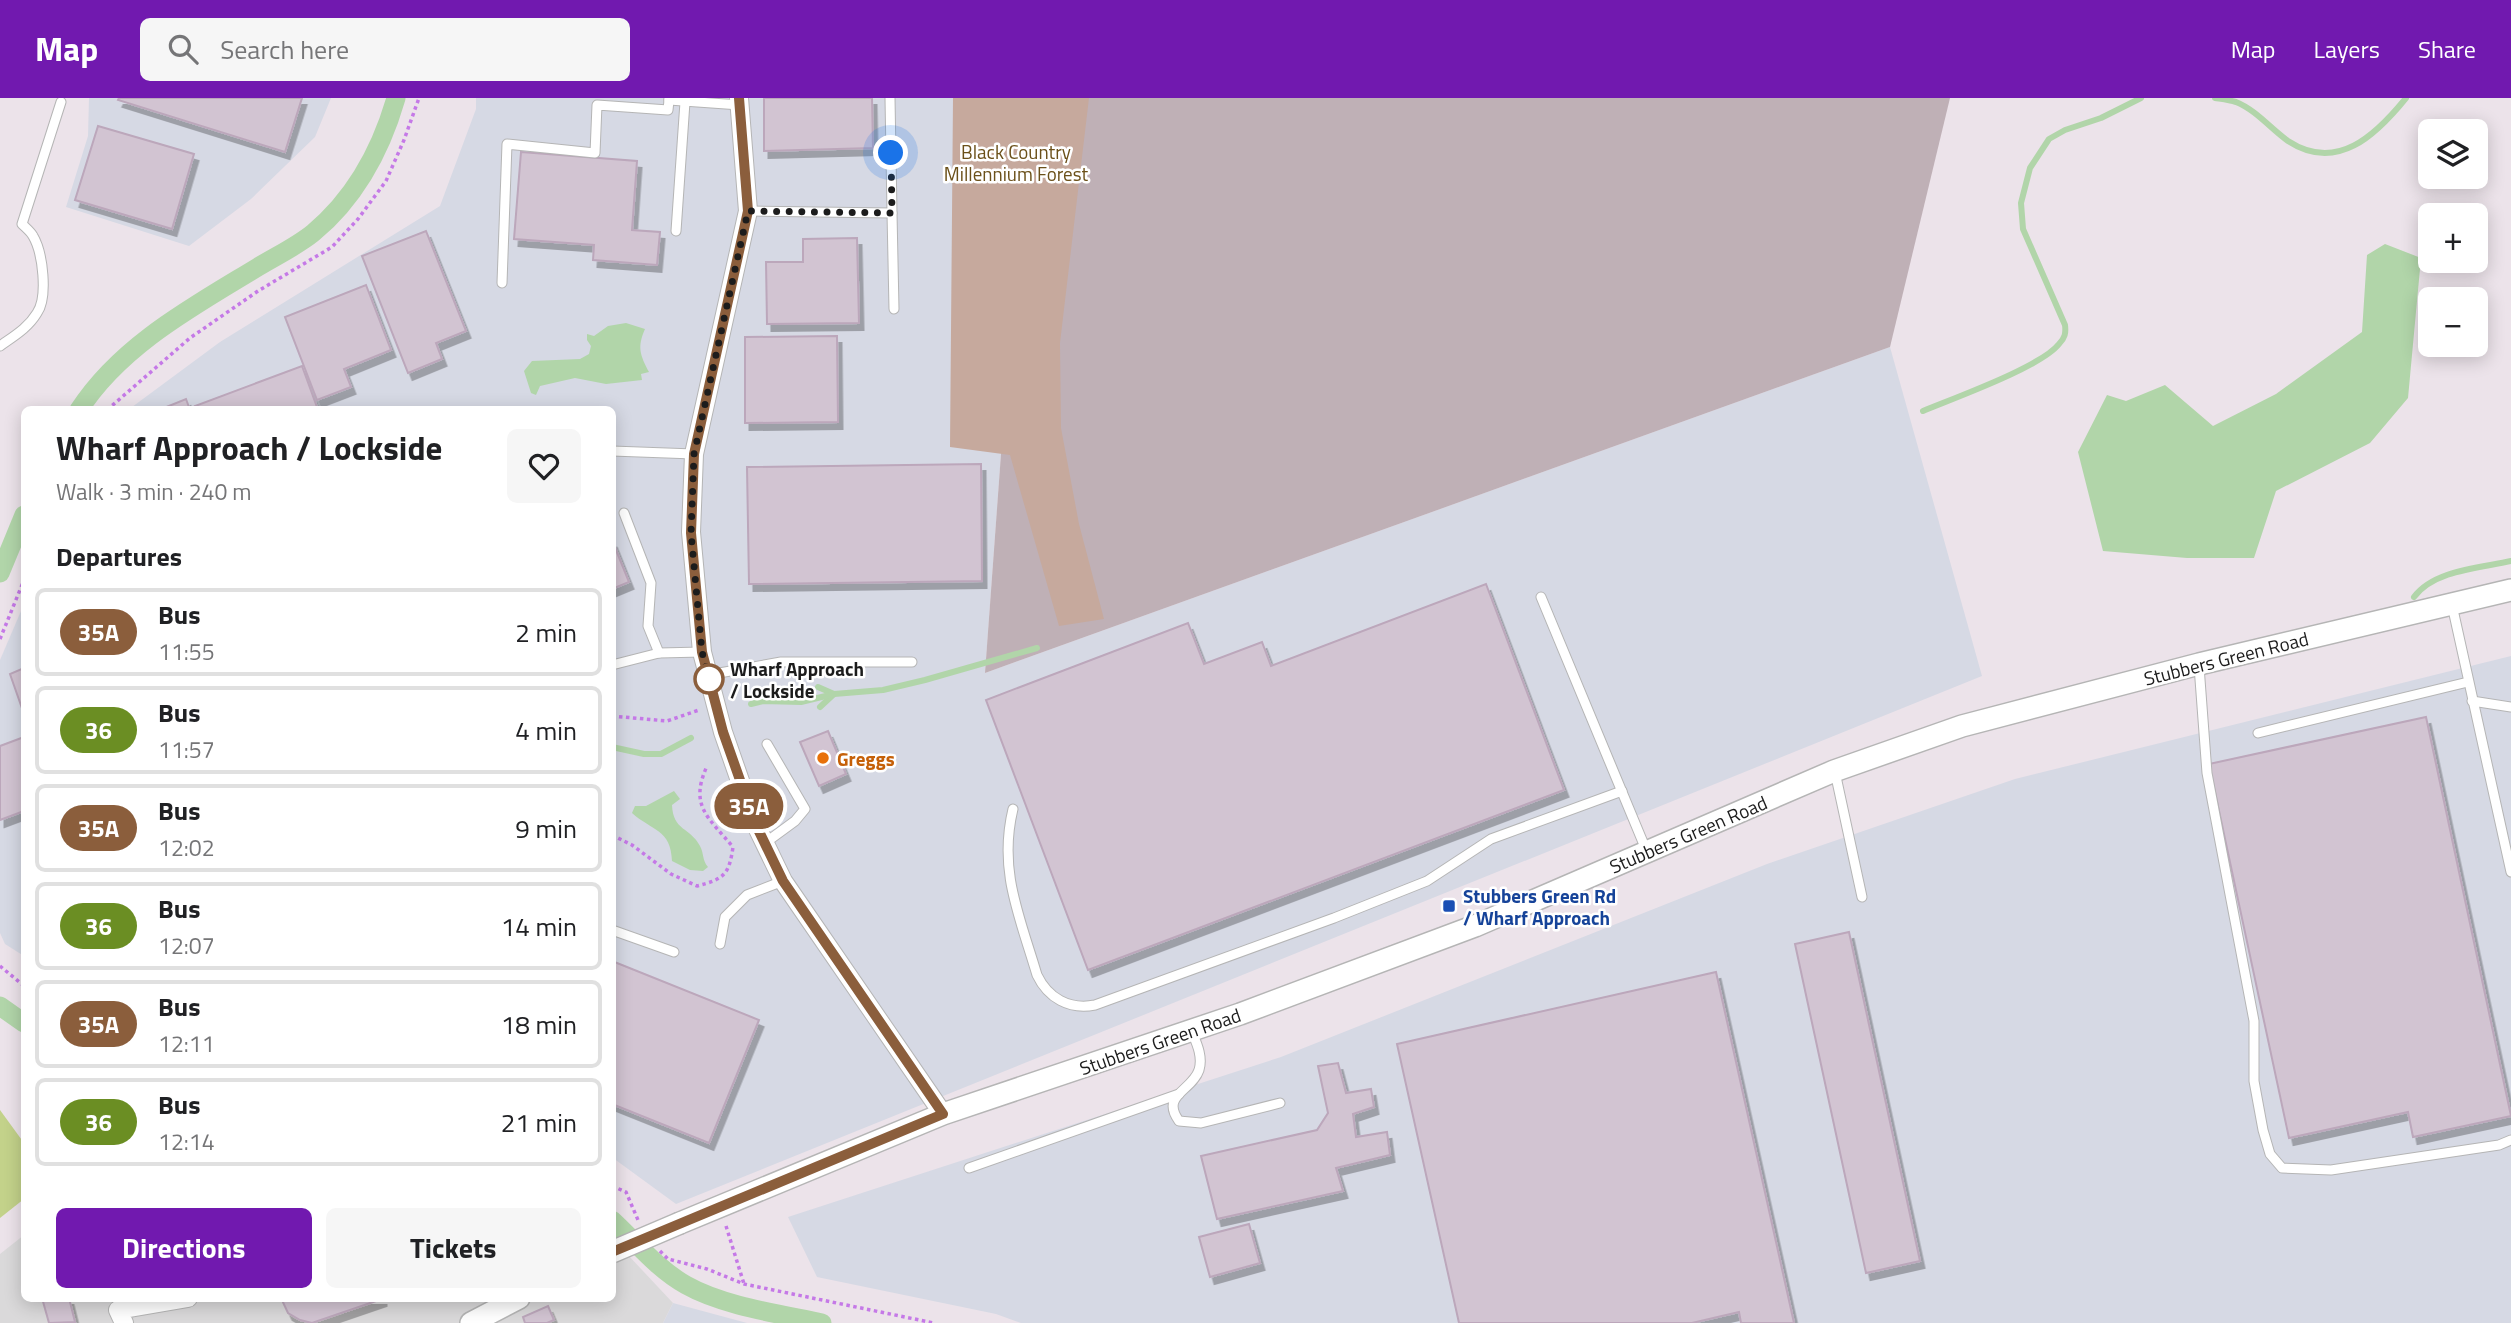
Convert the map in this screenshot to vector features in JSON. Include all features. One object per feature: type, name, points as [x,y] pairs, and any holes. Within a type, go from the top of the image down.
[{"type":"street","points":[[739,101],[748,211],[694,454],[691,533],[702,652],[723,732],[754,821],[783,881],[943,1114]]},
{"type":"street","name":"Stubbers Green Road","points":[[616,1250],[943,1114],[1192,1030],[1475,926],[1835,771],[1962,726],[2199,664],[2511,590]]},
{"type":"street","points":[[118,1311],[166,1302]]},
{"type":"street","points":[[471,1323],[511,1302]]},
{"type":"lane","points":[[890,98],[894,309]]},
{"type":"lane","points":[[502,284],[507,144],[595,153],[597,105],[668,110],[669,99],[685,102],[739,101]]},
{"type":"lane","points":[[677,231],[685,102]]},
{"type":"lane","points":[[0,346],[26,329],[40,310],[44,286],[40,257],[33,236],[22,223],[61,103]]},
{"type":"lane","points":[[748,211],[892,213]]},
{"type":"lane","points":[[616,451],[694,454]]},
{"type":"lane","points":[[624,513],[651,583],[648,626],[659,653]]},
{"type":"lane","points":[[1541,597],[1647,852]]},
{"type":"lane","points":[[2452,604],[2511,872]]},
{"type":"lane","points":[[616,664],[659,653],[702,652]]},
{"type":"lane","points":[[708,676],[781,662],[912,662]]},
{"type":"lane","points":[[2199,664],[2207,773],[2254,1021],[2254,1081],[2270,1154],[2282,1168],[2331,1170],[2487,1147],[2511,1140]]},
{"type":"lane","points":[[2258,733],[2468,682]]},
{"type":"lane","points":[[2472,701],[2511,707]]},
{"type":"lane","points":[[765,843],[795,821],[805,809],[767,744]]},
{"type":"lane","points":[[1835,771],[1862,897]]},
{"type":"lane","points":[[1013,809],[1009,828],[1009,881],[1037,975],[1051,995],[1071,1005],[1083,1007],[1095,1005],[1334,918],[1427,881],[1491,839],[1622,791]]},
{"type":"lane","points":[[720,944],[725,917],[747,895],[783,881]]},
{"type":"lane","points":[[616,931],[674,953]]},
{"type":"lane","points":[[1192,1030],[1199,1050],[1199,1070],[1172,1105],[1174,1115],[1179,1121],[1192,1124],[1280,1103]]},
{"type":"lane","points":[[970,1168],[1179,1094]]},
{"type":"path","points":[[112,406],[190,338],[258,291],[332,247],[358,219],[386,181],[419,98]]},
{"type":"path","points":[[0,639],[21,587]]},
{"type":"path","points":[[616,716],[667,721],[716,705]]},
{"type":"path","points":[[616,837],[632,845],[671,874],[697,886],[720,880],[730,866],[733,846],[700,806],[699,784],[707,766]]},
{"type":"path","points":[[0,966],[21,984]]},
{"type":"path","points":[[616,1188],[626,1192],[638,1222]]},
{"type":"path","points":[[720,1207],[744,1284]]},
{"type":"path","points":[[659,1250],[668,1259],[707,1269],[744,1284],[934,1323]]},
{"type":"shaded area","points":[[89,98],[331,98],[315,137],[251,199],[189,246],[66,207],[88,136]]},
{"type":"shaded area","points":[[476,98],[1027,98],[985,673],[1890,347],[1982,676],[676,1204],[616,1160],[616,406],[133,406],[220,342],[440,206],[476,109]]},
{"type":"shaded area","points":[[1027,98],[1950,98],[1890,347],[985,673]]},
{"type":"shaded area","points":[[2385,244],[2418,257],[2420,273],[2408,398],[2370,443],[2276,491],[2254,558],[2187,558],[2103,551],[2078,452],[2107,395],[2126,401],[2165,385],[2213,426],[2276,394],[2362,332],[2367,255]]},
{"type":"shaded area","points":[[626,323],[645,329],[641,351],[649,372],[641,374],[642,380],[606,384],[575,378],[540,386],[536,395],[531,393],[524,371],[532,361],[580,359],[589,354],[591,346],[587,334],[594,336],[608,326]]},
{"type":"shaded area","points":[[21,611],[21,954],[5,944],[0,933],[0,660]]},
{"type":"shaded area","points":[[2511,656],[2511,1323],[1021,1323],[996,1314],[817,1277],[788,1217],[1281,1057],[1767,864],[2015,779]]},
{"type":"shaded area","points":[[674,791],[680,799],[672,805],[675,820],[700,846],[708,867],[703,871],[690,870],[672,861],[671,850],[664,836],[632,813],[635,806],[646,806]]},
{"type":"shaded area","points":[[0,1110],[21,1139],[21,1201],[0,1218]]},
{"type":"shaded area","points":[[21,1237],[21,1302],[616,1302],[616,1242],[673,1303],[663,1323],[0,1323],[0,1254]]},
{"type":"shaded area","points":[[673,1303],[747,1323],[663,1323]]},
{"type":"green space","name":"Black Country Millennium Forest","points":[[953,98],[1089,98],[1060,343],[1061,428],[1079,524],[1104,619],[1059,626],[1010,455],[950,447]]},
{"type":"building","points":[[302,98],[285,152],[118,100]]},
{"type":"building","points":[[764,98],[872,98],[873,148],[764,151]]},
{"type":"building","points":[[98,126],[194,154],[172,229],[75,200]]},
{"type":"building","points":[[521,152],[637,161],[632,230],[660,232],[657,265],[593,260],[594,245],[514,239]]},
{"type":"building","points":[[426,231],[466,331],[436,343],[442,359],[408,373],[362,256]]},
{"type":"building","points":[[857,238],[859,323],[767,324],[766,262],[803,262],[803,239]]},
{"type":"building","points":[[366,285],[391,350],[344,369],[351,387],[317,400],[285,317]]},
{"type":"building","points":[[837,336],[838,422],[745,423],[745,337]]},
{"type":"building","points":[[302,366],[317,406],[195,406]]},
{"type":"building","points":[[186,399],[189,406],[169,406]]},
{"type":"building","points":[[981,464],[982,581],[749,584],[747,467]]},
{"type":"building","points":[[616,550],[629,582],[616,587]]},
{"type":"building","points":[[1486,584],[1564,790],[1088,970],[986,700],[1188,623],[1204,664],[1262,642],[1271,666]]},
{"type":"building","points":[[21,669],[21,705],[10,674]]},
{"type":"building","points":[[2426,717],[2511,1116],[2413,1137],[2408,1112],[2289,1138],[2209,764]]},
{"type":"building","name":"Greggs","points":[[828,731],[846,774],[819,786],[800,742]]},
{"type":"building","points":[[21,738],[21,812],[0,820],[0,746]]},
{"type":"building","points":[[1849,932],[1920,1261],[1866,1273],[1795,944]]},
{"type":"building","points":[[616,963],[759,1020],[709,1143],[616,1106]]},
{"type":"building","points":[[1716,972],[1794,1323],[1741,1323],[1739,1312],[1692,1323],[1459,1323],[1397,1044]]},
{"type":"building","points":[[1338,1063],[1346,1093],[1371,1089],[1374,1107],[1353,1114],[1356,1137],[1387,1132],[1390,1155],[1336,1168],[1343,1191],[1217,1219],[1201,1156],[1317,1130],[1328,1113],[1318,1066]]},
{"type":"building","points":[[1249,1224],[1260,1263],[1210,1277],[1199,1237]]},
{"type":"building","points":[[43,1302],[70,1302],[75,1322],[49,1323]]},
{"type":"building","points":[[283,1302],[373,1302],[312,1323],[288,1313]]},
{"type":"building","points":[[548,1306],[554,1320],[547,1323],[525,1323],[523,1317]]},
{"type":"waterway","points":[[82,406],[96,387],[137,346],[184,312],[300,242],[328,219],[365,172],[383,136],[396,98]]},
{"type":"waterway","points":[[1923,411],[2016,372],[2049,353],[2063,340],[2065,325],[2023,229],[2021,203],[2030,168],[2049,139],[2141,98]]},
{"type":"waterway","points":[[2215,98],[2243,105],[2288,141],[2306,150],[2323,153],[2339,151],[2368,136],[2382,125],[2406,98]]},
{"type":"waterway","points":[[0,573],[21,522]]},
{"type":"waterway","points":[[2414,597],[2433,581],[2445,576],[2511,561]]},
{"type":"waterway","points":[[751,704],[763,701],[801,702],[834,694],[883,690],[1037,648]]},
{"type":"waterway","points":[[818,687],[834,694],[820,707]]},
{"type":"waterway","points":[[616,748],[644,754],[661,754],[691,738]]},
{"type":"waterway","points":[[0,1006],[21,1021]]},
{"type":"waterway","points":[[616,1224],[647,1255],[686,1285],[717,1299],[822,1323]]},
{"type":"bus line","name":"35A","points":[[616,1250],[943,1114],[783,881],[754,821],[723,732],[702,652],[691,533],[694,454],[748,211],[739,98]]},
{"type":"place","name":"Wharf Approach / Lockside","points":[[709,679]]},
{"type":"place","name":"Greggs","points":[[823,758]]},
{"type":"place","name":"Stubbers Green Rd / Wharf Approach","points":[[1449,906]]},
{"type":"route","points":[[709,679],[702,652],[691,533],[694,454],[748,211],[892,213],[891,153]]}]
